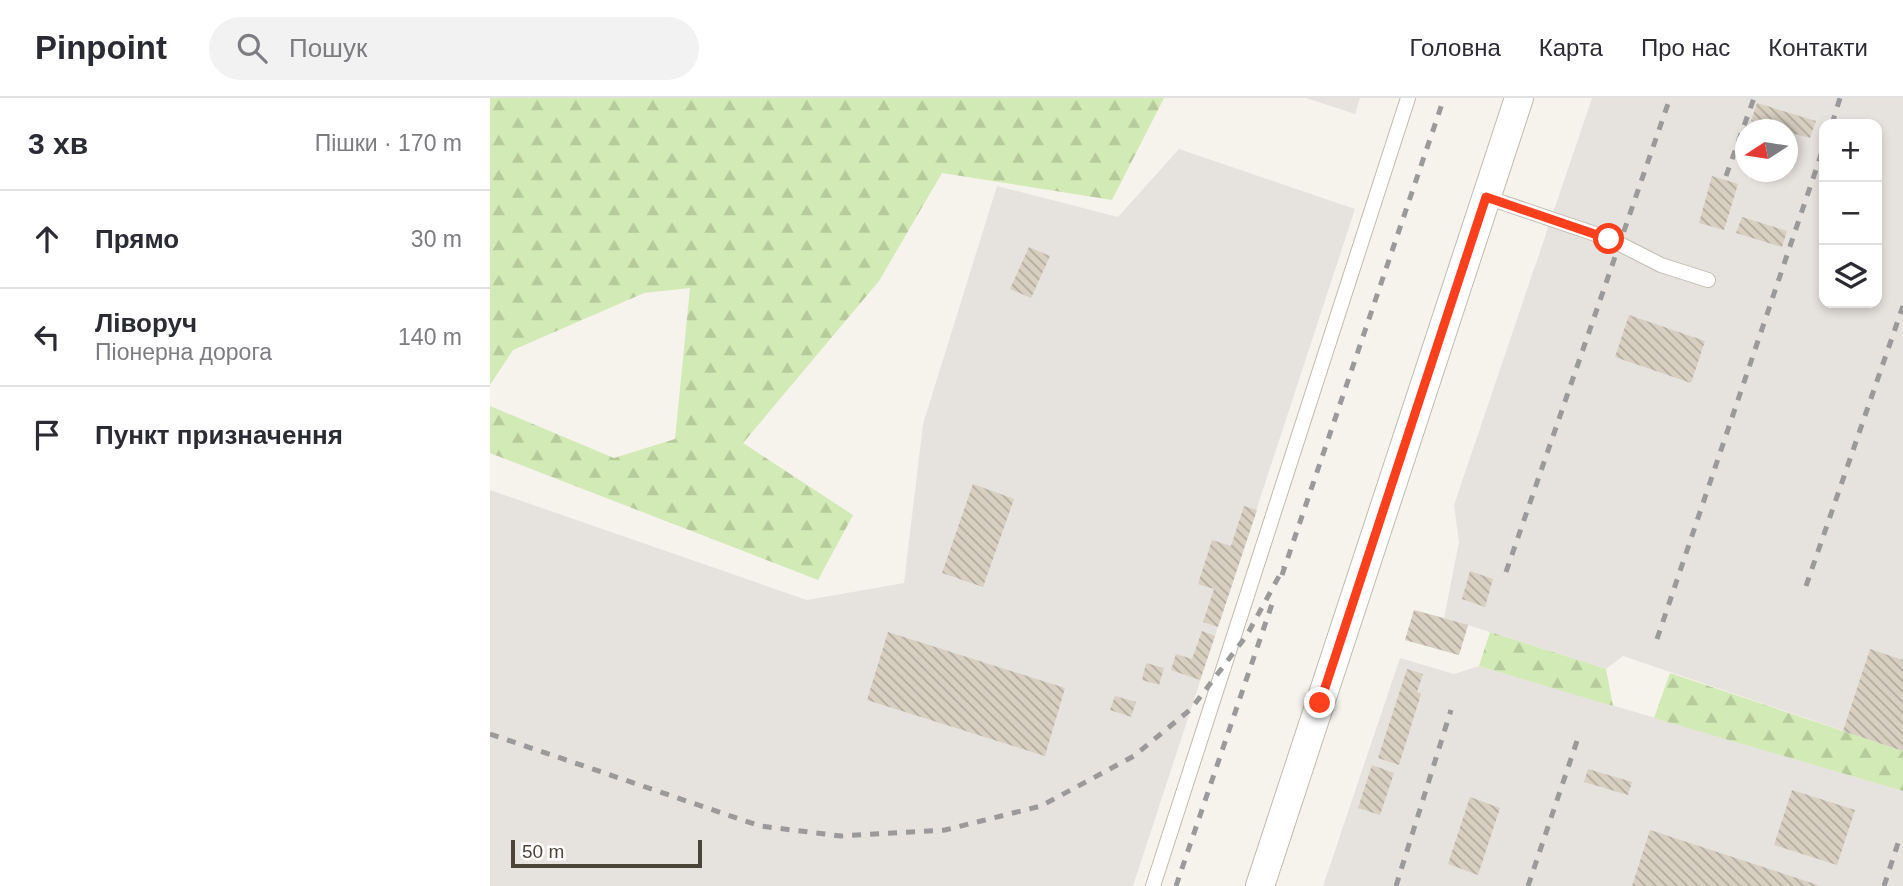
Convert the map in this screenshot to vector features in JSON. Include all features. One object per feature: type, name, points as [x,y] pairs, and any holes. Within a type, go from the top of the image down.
[{"type":"street","points":[[1260,886],[1519,98]]},
{"type":"lane","points":[[1153,886],[1408,98]]},
{"type":"lane","points":[[1486,197],[1609,239],[1661,265],[1708,279]]},
{"type":"shaded area","points":[[1306,98],[1360,98],[1355,114]]},
{"type":"shaded area","points":[[1592,98],[1903,98],[1903,751],[1623,656],[1606,669],[1468,625],[1459,655],[1405,640],[1414,610],[1444,618],[1459,542],[1454,505]]},
{"type":"shaded area","points":[[1179,149],[1355,209],[1133,886],[490,886],[490,490],[807,600],[904,583],[923,424],[997,186],[1118,217]]},
{"type":"shaded area","points":[[1400,658],[1454,674],[1479,666],[1903,791],[1903,886],[1323,886]]},
{"type":"green space","points":[[490,98],[1164,98],[1112,200],[942,173],[879,281],[743,443],[853,515],[818,580],[490,453],[490,406],[614,458],[675,439],[690,288],[644,293],[513,350],[490,385]]},
{"type":"green space","points":[[1490,632],[1606,669],[1613,706],[1479,666]]},
{"type":"green space","points":[[1670,673],[1903,751],[1903,791],[1654,718]]},
{"type":"building","points":[[1757,103],[1816,121],[1810,138],[1798,135],[1798,119],[1752,119]]},
{"type":"building","points":[[1712,176],[1738,184],[1724,230],[1699,223]]},
{"type":"building","points":[[1742,217],[1787,231],[1782,247],[1736,233]]},
{"type":"building","points":[[1029,247],[1050,256],[1031,298],[1010,289]]},
{"type":"building","points":[[1629,315],[1705,341],[1691,383],[1615,357]]},
{"type":"building","points":[[973,484],[1014,499],[983,587],[942,573]]},
{"type":"building","points":[[1244,506],[1257,510],[1218,627],[1203,622],[1214,589],[1198,584],[1212,540],[1231,546]]},
{"type":"building","points":[[1470,571],[1493,579],[1485,607],[1462,599]]},
{"type":"building","points":[[1414,610],[1468,625],[1459,655],[1405,640]]},
{"type":"building","points":[[1202,631],[1215,636],[1200,680],[1171,670],[1176,654],[1192,659]]},
{"type":"building","points":[[888,632],[1065,688],[1045,756],[867,700]]},
{"type":"building","points":[[1870,649],[1903,660],[1903,751],[1843,731]]},
{"type":"building","points":[[1146,663],[1164,668],[1159,685],[1142,680]]},
{"type":"building","points":[[1407,669],[1423,674],[1417,692],[1421,694],[1399,765],[1378,758]]},
{"type":"building","points":[[1115,696],[1136,702],[1131,717],[1110,710]]},
{"type":"building","points":[[1372,765],[1394,773],[1380,815],[1358,808]]},
{"type":"building","points":[[1588,769],[1632,782],[1628,795],[1584,782]]},
{"type":"building","points":[[1792,790],[1855,810],[1837,865],[1774,845]]},
{"type":"building","points":[[1470,797],[1500,808],[1478,875],[1448,864]]},
{"type":"building","points":[[1650,830],[1818,885],[1818,886],[1632,886]]},
{"type":"railway","points":[[1282,575],[1444,98]]},
{"type":"railway","points":[[1506,572],[1670,98]]},
{"type":"railway","points":[[1726,176],[1754,98]]},
{"type":"railway","points":[[1834,119],[1840,98]]},
{"type":"railway","points":[[1657,639],[1819,161]]},
{"type":"railway","points":[[1806,586],[1903,306]]},
{"type":"railway","points":[[490,734],[760,826],[841,836],[945,830],[1041,806],[1134,756],[1191,709],[1247,635],[1284,567]]},
{"type":"railway","points":[[1176,886],[1272,604]]},
{"type":"railway","points":[[1396,886],[1451,710]]},
{"type":"railway","points":[[1528,886],[1577,741]]},
{"type":"railway","points":[[1884,886],[1900,837]]},
{"type":"route","points":[[1320,703],[1486,197],[1609,239]]}]
